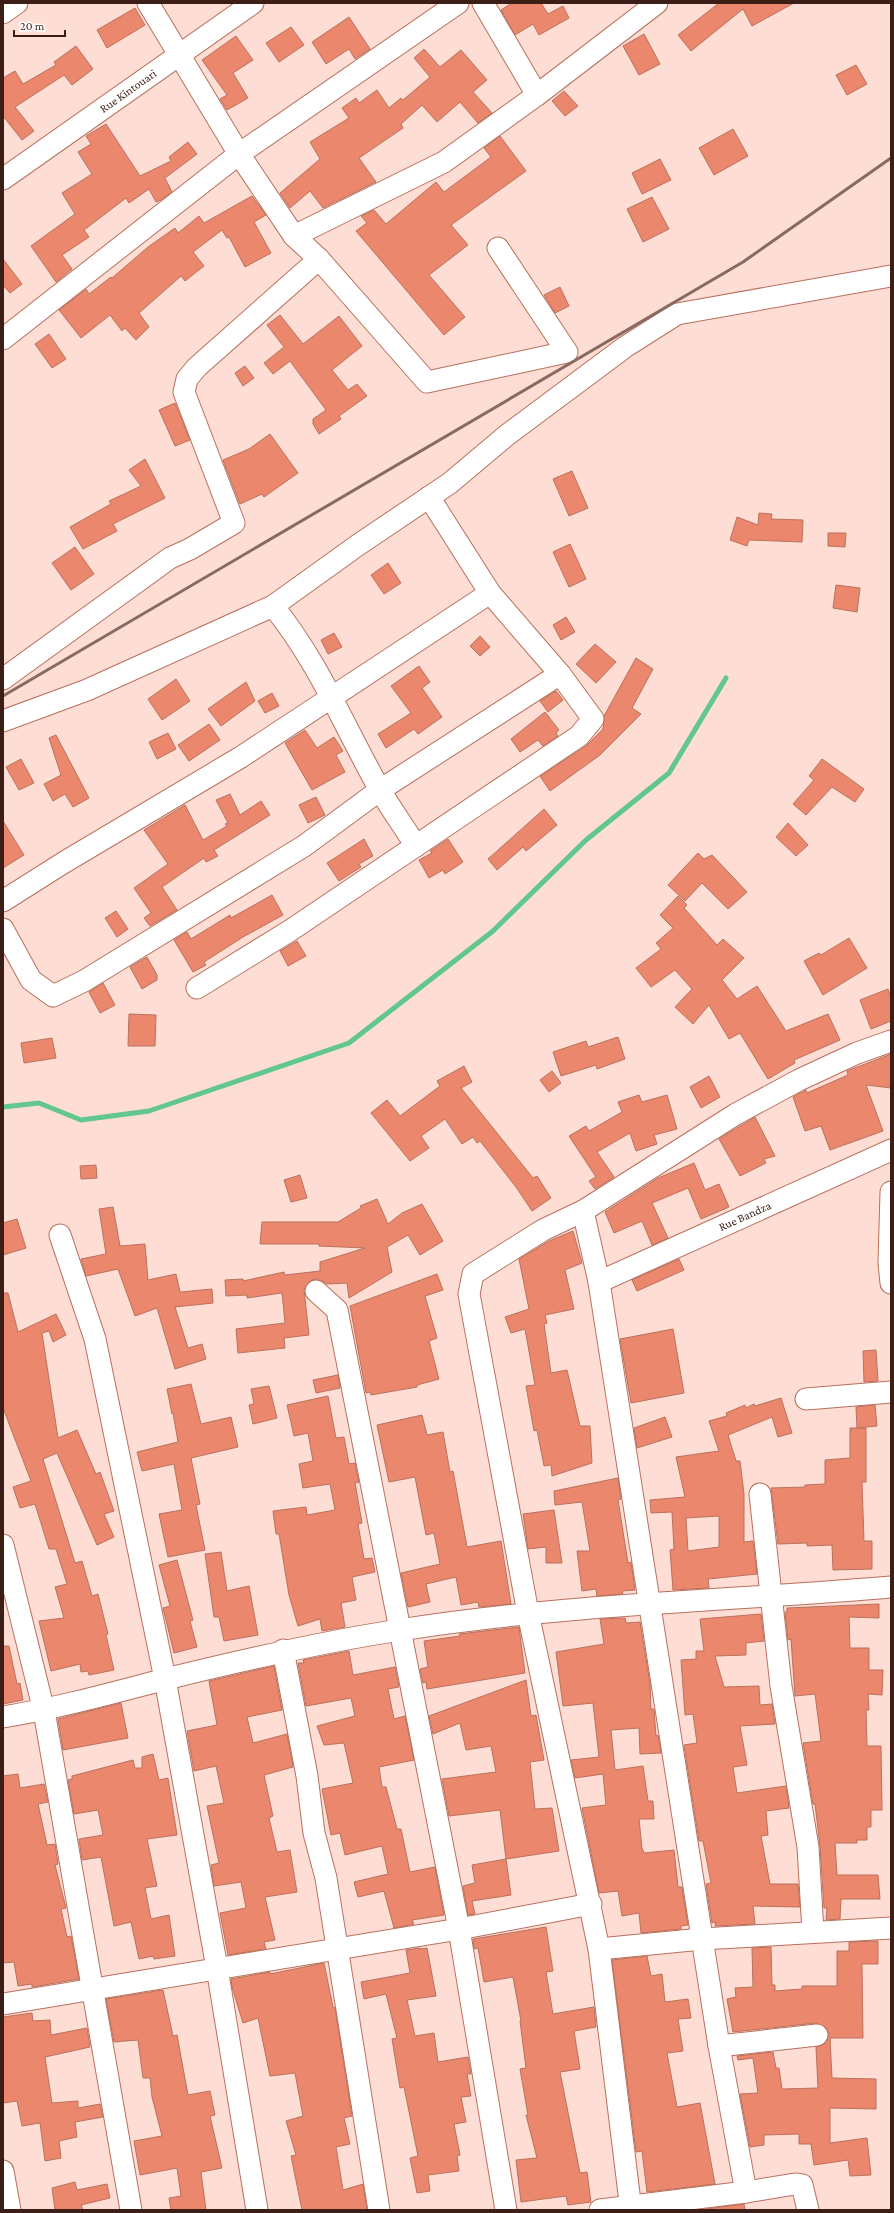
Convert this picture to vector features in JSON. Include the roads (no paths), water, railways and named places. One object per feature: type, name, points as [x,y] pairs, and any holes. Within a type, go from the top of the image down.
[{"type":"street","points":[[3,13],[17,3]]},
{"type":"street","points":[[148,3],[239,154],[294,236],[319,259],[427,382],[567,352],[498,248]]},
{"type":"street","name":"Rue Kintouari","points":[[3,179],[253,3]]},
{"type":"street","points":[[3,338],[239,154],[458,3]]},
{"type":"street","points":[[483,3],[537,96]]},
{"type":"street","points":[[294,236],[444,162],[537,96],[657,3]]},
{"type":"street","points":[[3,679],[170,558],[190,550],[234,523],[184,392],[187,379],[197,367],[319,259]]},
{"type":"street","points":[[3,721],[87,690],[273,606],[450,483],[507,435],[625,347],[677,314],[891,276]]},
{"type":"street","points":[[197,988],[291,930],[579,736],[593,719],[560,674],[490,593],[430,497]]},
{"type":"street","points":[[3,901],[63,863],[241,757],[331,696],[490,593]]},
{"type":"street","points":[[273,606],[287,624],[331,696],[380,790],[416,846]]},
{"type":"street","points":[[3,929],[31,980],[53,996],[84,981],[304,846],[380,790],[560,674]]},
{"type":"street","points":[[631,2208],[599,1949],[591,1904],[528,1613],[470,1294],[473,1274],[543,1230],[583,1210],[736,1114],[799,1080],[891,1041]]},
{"type":"street","name":"Rue Bandza","points":[[599,1282],[891,1150]]},
{"type":"street","points":[[891,1192],[889,1263],[891,1283]]},
{"type":"street","points":[[583,1210],[599,1282],[651,1604],[719,2046],[746,2192]]},
{"type":"street","points":[[60,1235],[95,1339],[165,1679],[217,1968],[256,2210]]},
{"type":"street","points":[[316,1291],[337,1310],[459,1929],[506,2210]]},
{"type":"street","points":[[806,1399],[891,1392]]},
{"type":"street","points":[[760,1494],[781,1686],[808,1847],[813,1932]]},
{"type":"street","points":[[3,1545],[44,1711],[131,2210]]},
{"type":"street","points":[[3,1717],[44,1711],[283,1650],[401,1630],[528,1613],[771,1597],[891,1587]]},
{"type":"street","points":[[283,1650],[307,1776],[314,1834],[326,1878],[380,2210]]},
{"type":"street","points":[[3,2004],[217,1968],[337,1950],[591,1904]]},
{"type":"street","points":[[599,1949],[702,1939],[891,1928]]},
{"type":"street","points":[[719,2046],[817,2035]]},
{"type":"street","points":[[3,2171],[10,2210]]},
{"type":"street","points":[[600,2210],[631,2208],[795,2184],[802,2186],[808,2210]]},
{"type":"waterway","points":[[3,1107],[39,1103],[81,1120],[149,1111],[349,1043],[493,931],[586,840],[669,773],[726,678]]},
{"type":"railway","points":[[3,696],[743,262],[891,158]]}]
